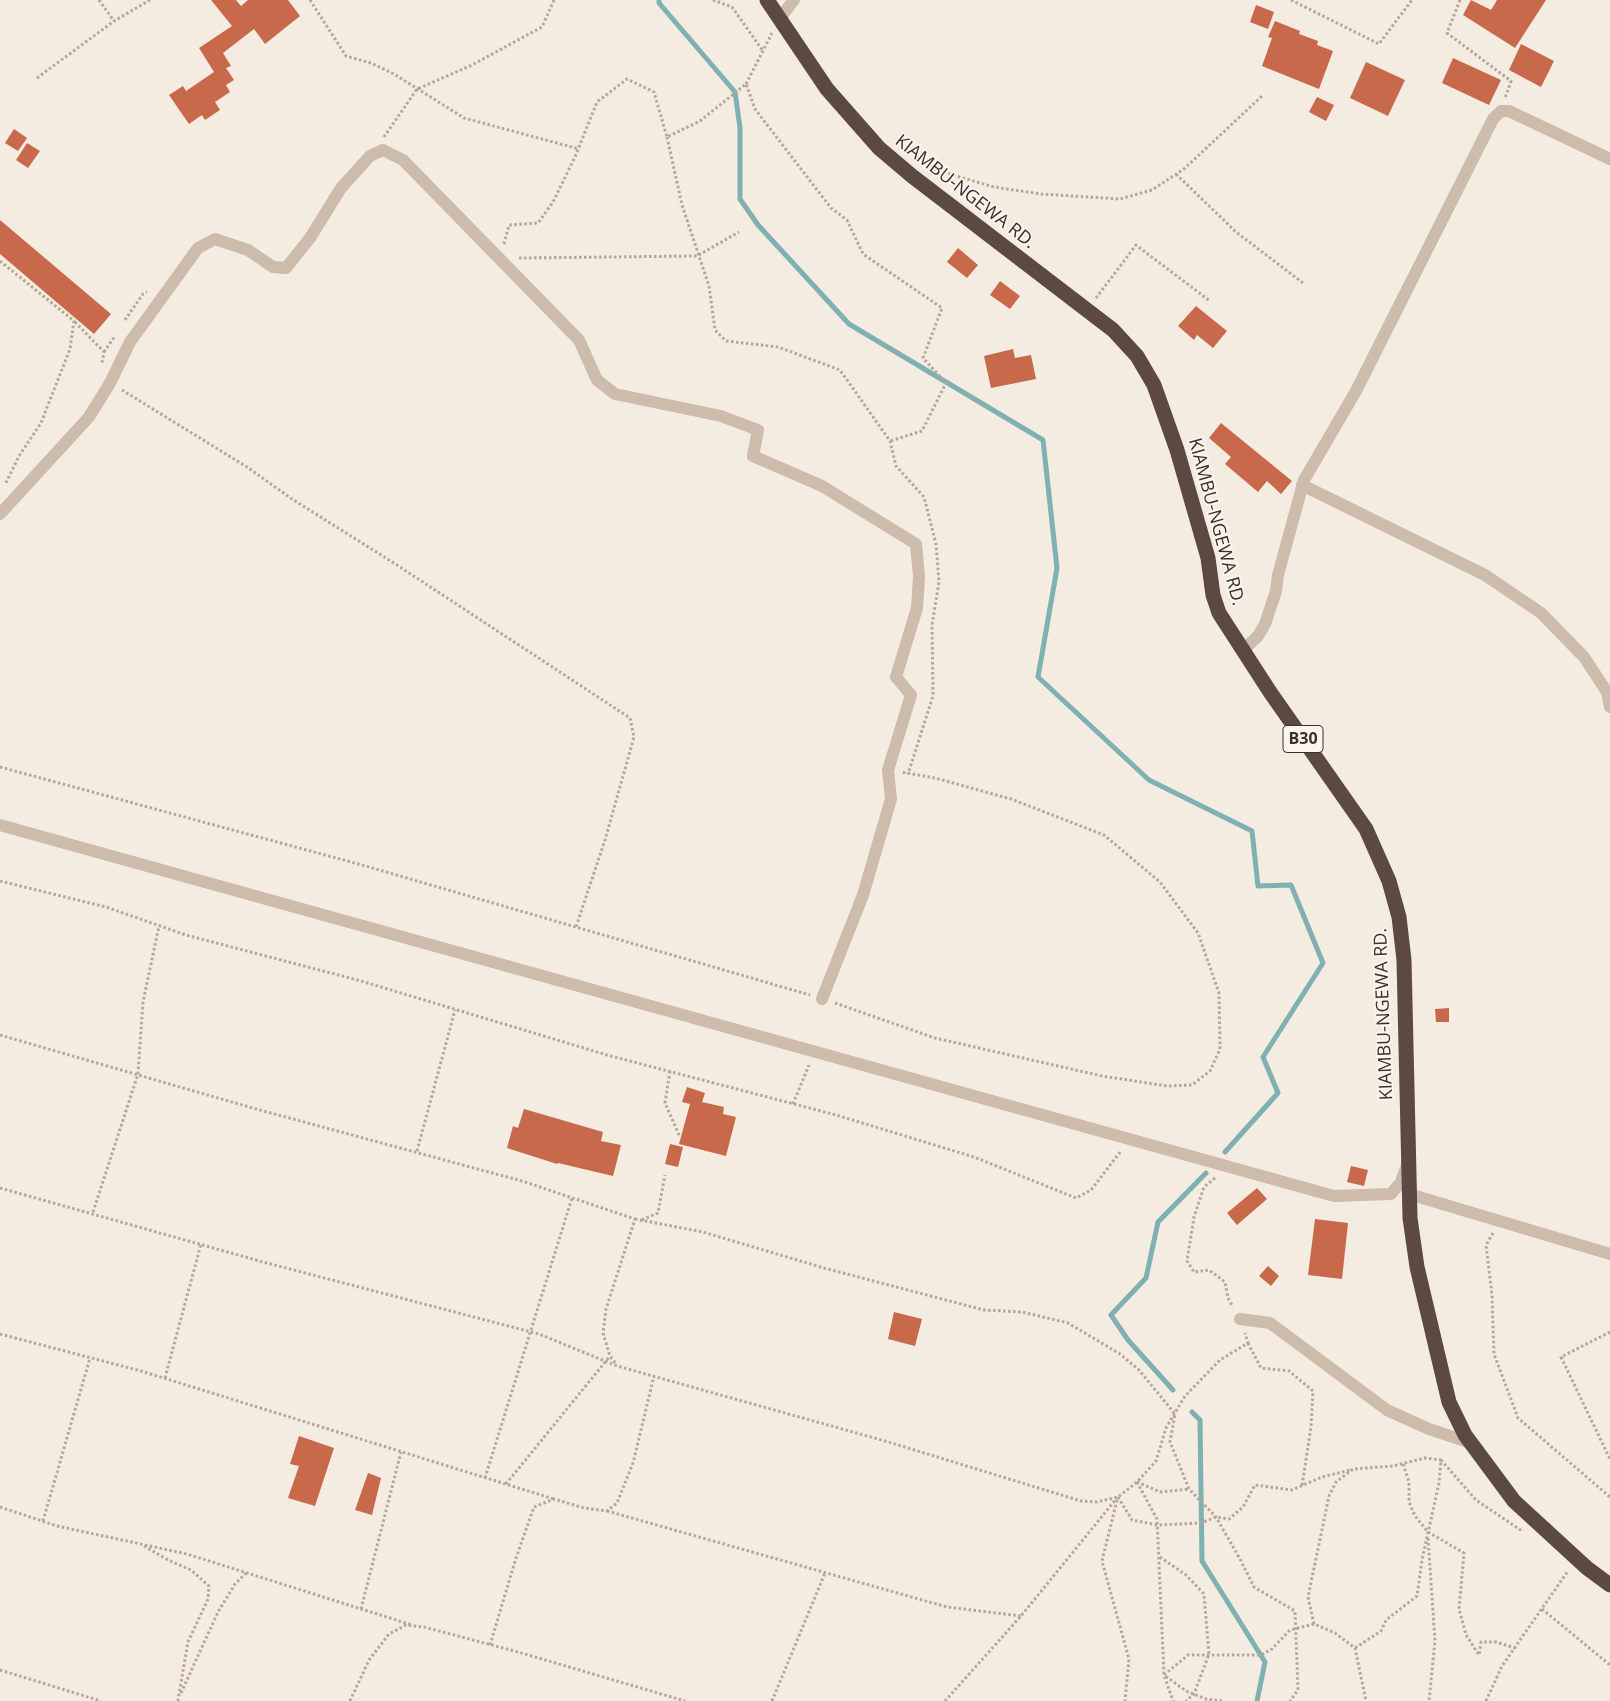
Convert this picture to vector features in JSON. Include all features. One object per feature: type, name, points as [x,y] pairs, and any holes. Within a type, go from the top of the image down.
[{"type":"highway","name":"KIAMBU-NGEWA RD.","points":[[768,0],[827,89],[879,148],[912,176],[1113,330],[1137,356],[1154,385],[1177,450],[1205,549],[1213,595],[1220,612],[1242,651],[1366,829],[1389,881],[1399,917],[1404,960],[1410,1218],[1417,1267],[1449,1402],[1471,1443],[1514,1501],[1576,1558],[1610,1585]]},
{"type":"street","points":[[780,18],[794,0]]},
{"type":"street","points":[[1242,651],[1258,636],[1265,624],[1276,591],[1278,575],[1302,485],[1356,391],[1493,119],[1501,111],[1509,111],[1610,159]]},
{"type":"street","points":[[0,514],[89,417],[110,383],[130,342],[198,248],[215,239],[248,250],[272,267],[286,268],[310,238],[341,188],[370,156],[384,150],[403,160],[579,340],[597,380],[615,394],[721,416],[758,430],[754,456],[822,486],[916,544],[919,576],[917,608],[896,678],[911,695],[888,770],[891,799],[863,895],[822,999]]},
{"type":"street","points":[[1302,485],[1485,575],[1541,612],[1584,657],[1607,692],[1610,707]]},
{"type":"street","points":[[0,825],[1334,1196],[1391,1194],[1401,1182],[1408,1160]]},
{"type":"street","points":[[1410,1194],[1610,1254]]},
{"type":"street","points":[[1240,1319],[1270,1323],[1387,1410],[1429,1429],[1471,1443]]},
{"type":"path","points":[[99,0],[114,21]]},
{"type":"path","points":[[37,78],[114,21],[150,0]]},
{"type":"path","points":[[310,0],[346,56],[371,63],[394,74],[464,118],[579,149]]},
{"type":"path","points":[[370,156],[417,89],[472,65],[542,27],[554,0]]},
{"type":"path","points":[[713,0],[732,7],[763,51]]},
{"type":"path","points":[[1291,0],[1379,44],[1412,0]]},
{"type":"path","points":[[1460,0],[1447,33],[1511,81],[1501,111]]},
{"type":"path","points":[[667,136],[700,122],[746,84],[780,18]]},
{"type":"path","points":[[740,232],[697,256],[500,259],[509,225],[538,223],[553,202],[579,149],[597,102],[627,79],[654,92],[667,136],[682,205],[697,256],[709,286],[714,330],[726,340],[778,347],[840,370],[890,441],[896,466],[924,497],[936,544],[939,582],[932,625],[933,696],[908,774]]},
{"type":"path","points":[[746,84],[755,109],[831,208],[847,220],[863,254],[942,308],[923,358],[946,382],[922,431],[890,441]]},
{"type":"path","points":[[923,165],[994,187],[1042,194],[1120,200],[1152,190],[1176,174],[1262,96]]},
{"type":"path","points":[[1176,174],[1236,232],[1303,283]]},
{"type":"path","points":[[1087,310],[1136,245],[1210,301]]},
{"type":"path","points":[[0,261],[74,321],[104,352],[101,371]]},
{"type":"path","points":[[4,487],[20,456],[41,423],[70,349],[74,321]]},
{"type":"path","points":[[110,383],[247,467],[292,499],[397,565],[630,718],[634,738],[605,840],[576,927]]},
{"type":"path","points":[[0,767],[362,865],[576,927],[822,999],[935,1038],[1102,1076],[1167,1086],[1192,1085],[1210,1072],[1220,1049],[1220,993],[1198,933],[1160,882],[1104,835],[1011,800],[935,778],[888,770]]},
{"type":"path","points":[[0,881],[106,907],[159,926],[361,981],[455,1010],[974,1156],[1076,1198],[1091,1190],[1131,1139]]},
{"type":"path","points":[[93,1212],[138,1074],[143,1002],[159,926]]},
{"type":"path","points":[[417,1151],[455,1010]]},
{"type":"path","points":[[0,1035],[417,1151],[635,1219],[703,1232],[824,1268],[984,1310],[1022,1312],[1068,1323],[1120,1354],[1139,1370],[1175,1414],[1170,1442],[1189,1489],[1216,1517],[1240,1558],[1254,1587],[1295,1611],[1298,1690],[1290,1701]]},
{"type":"path","points":[[793,1104],[808,1071],[810,1050]]},
{"type":"path","points":[[670,1071],[665,1103],[680,1137]]},
{"type":"path","points":[[1228,1167],[1204,1187],[1194,1218],[1187,1261],[1194,1272],[1208,1270],[1225,1282],[1228,1298],[1240,1319],[1248,1343],[1260,1368],[1289,1371],[1313,1391],[1311,1427],[1302,1486]]},
{"type":"path","points":[[642,1220],[658,1213],[665,1175]]},
{"type":"path","points":[[0,1188],[530,1332],[617,1366],[885,1441],[1081,1502],[1097,1502],[1118,1497]]},
{"type":"path","points":[[485,1478],[522,1367],[530,1332],[572,1198]]},
{"type":"path","points":[[617,1366],[610,1356],[603,1333],[606,1309],[635,1219]]},
{"type":"path","points":[[1499,1221],[1486,1245],[1492,1295],[1494,1354],[1518,1418],[1610,1497]]},
{"type":"path","points":[[165,1379],[201,1244]]},
{"type":"path","points":[[1610,1332],[1561,1357],[1610,1459]]},
{"type":"path","points":[[0,1334],[165,1379],[584,1508],[606,1511],[947,1607],[1021,1616]]},
{"type":"path","points":[[945,1701],[1021,1616],[1118,1497],[1137,1482],[1156,1461],[1166,1428],[1185,1396],[1220,1360],[1248,1343]]},
{"type":"path","points":[[506,1484],[610,1356]]},
{"type":"path","points":[[43,1521],[90,1358]]},
{"type":"path","points":[[606,1511],[617,1503],[633,1463],[654,1376]]},
{"type":"path","points":[[361,1609],[400,1452]]},
{"type":"path","points":[[1118,1497],[1132,1520],[1158,1525],[1201,1523],[1216,1517],[1228,1519],[1243,1507],[1254,1485],[1292,1490],[1353,1469],[1402,1464],[1425,1458],[1441,1460],[1439,1483],[1417,1596],[1386,1620],[1381,1631],[1355,1648]]},
{"type":"path","points":[[1402,1464],[1409,1482],[1409,1502],[1415,1516],[1428,1532],[1464,1553],[1459,1609],[1466,1635],[1479,1655],[1481,1642],[1496,1642],[1515,1648]]},
{"type":"path","points":[[1314,1624],[1308,1597],[1329,1496],[1336,1482],[1353,1469]]},
{"type":"path","points":[[1137,1482],[1160,1492],[1189,1489]]},
{"type":"path","points":[[1137,1482],[1157,1519],[1158,1525],[1164,1676],[1173,1701]]},
{"type":"path","points":[[1118,1497],[1102,1561],[1129,1659],[1125,1701]]},
{"type":"path","points":[[490,1645],[516,1558],[534,1508],[554,1499]]},
{"type":"path","points":[[0,1507],[43,1521],[187,1554],[412,1625],[490,1645],[685,1701]]},
{"type":"path","points":[[1428,1532],[1435,1641],[1429,1701]]},
{"type":"path","points":[[142,1545],[168,1560],[191,1570],[209,1586],[208,1599],[188,1642],[177,1701]]},
{"type":"path","points":[[1159,1557],[1186,1574],[1204,1594],[1209,1654],[1194,1694],[1186,1701]]},
{"type":"path","points":[[1486,1701],[1502,1666],[1576,1558]]},
{"type":"path","points":[[177,1701],[196,1656],[218,1612],[236,1584],[246,1573]]},
{"type":"path","points":[[772,1701],[825,1573]]},
{"type":"path","points":[[1542,1609],[1610,1665]]},
{"type":"path","points":[[1164,1676],[1188,1655],[1261,1655],[1272,1648],[1290,1630],[1314,1624],[1334,1633],[1355,1648],[1366,1701]]},
{"type":"path","points":[[350,1701],[369,1660],[389,1634],[406,1625],[412,1625]]},
{"type":"path","points":[[0,1670],[101,1701]]},
{"type":"path","points":[[1164,1676],[1194,1694],[1206,1699],[1222,1701]]},
{"type":"building","points":[[211,0],[236,0],[241,6],[248,0],[288,0],[300,16],[265,44],[254,29],[223,53],[231,66],[226,68],[234,80],[226,85],[230,92],[215,102],[220,110],[205,120],[202,115],[189,124],[169,95],[183,86],[186,91],[214,72],[199,48],[232,26]]},
{"type":"building","points":[[1471,0],[1491,10],[1497,0],[1546,0],[1515,48],[1463,15]]},
{"type":"building","points":[[1256,5],[1274,12],[1268,29],[1250,22]]},
{"type":"building","points":[[1275,21],[1300,31],[1299,34],[1318,41],[1317,45],[1333,51],[1319,89],[1262,66],[1272,38],[1268,37]]},
{"type":"building","points":[[1521,44],[1554,61],[1541,87],[1509,70]]},
{"type":"building","points":[[1453,58],[1501,80],[1489,105],[1442,83]]},
{"type":"building","points":[[1366,62],[1405,80],[1388,116],[1350,98]]},
{"type":"building","points":[[1317,97],[1334,105],[1326,121],[1309,112]]},
{"type":"building","points":[[14,129],[27,138],[18,151],[5,143]]},
{"type":"building","points":[[27,143],[40,151],[28,168],[16,160]]},
{"type":"building","points":[[0,220],[111,314],[94,334],[0,254]]},
{"type":"building","points":[[958,248],[978,265],[967,278],[947,262]]},
{"type":"building","points":[[1000,281],[1020,296],[1010,309],[990,295]]},
{"type":"building","points":[[1196,306],[1227,331],[1213,348],[1197,335],[1194,340],[1178,326]]},
{"type":"building","points":[[1013,349],[1015,358],[1031,355],[1036,379],[991,388],[984,356]]},
{"type":"building","points":[[1221,423],[1292,481],[1281,494],[1267,481],[1258,492],[1225,464],[1231,457],[1209,438]]},
{"type":"building","points":[[1449,1008],[1449,1022],[1436,1022],[1435,1009]]},
{"type":"building","points":[[687,1087],[705,1093],[702,1102],[724,1107],[723,1114],[736,1117],[726,1156],[679,1144],[690,1104],[682,1102]]},
{"type":"building","points":[[524,1109],[603,1132],[601,1141],[621,1145],[613,1176],[557,1164],[507,1148],[513,1126],[518,1128]]},
{"type":"building","points":[[670,1144],[683,1147],[678,1167],[665,1164]]},
{"type":"building","points":[[1351,1166],[1368,1170],[1364,1186],[1347,1182]]},
{"type":"building","points":[[1257,1188],[1267,1199],[1237,1225],[1227,1213]]},
{"type":"building","points":[[1315,1219],[1348,1223],[1342,1279],[1308,1275]]},
{"type":"building","points":[[1268,1266],[1279,1276],[1271,1286],[1259,1276]]},
{"type":"building","points":[[894,1312],[922,1319],[915,1346],[888,1339]]},
{"type":"building","points":[[299,1436],[334,1448],[315,1506],[288,1498],[299,1466],[290,1464]]},
{"type":"building","points":[[368,1473],[381,1478],[372,1515],[355,1510]]},
{"type":"waterway","points":[[659,0],[659,3],[735,92],[740,128],[740,199],[758,225],[849,324],[1043,440],[1057,568],[1038,677],[1149,780],[1252,831],[1258,886],[1291,885],[1323,963],[1263,1057],[1278,1093],[1225,1152]]},
{"type":"waterway","points":[[1173,1390],[1128,1340],[1111,1315],[1146,1278],[1158,1222],[1206,1173]]},
{"type":"waterway","points":[[1192,1412],[1200,1420],[1202,1561],[1265,1662],[1257,1701]]}]
